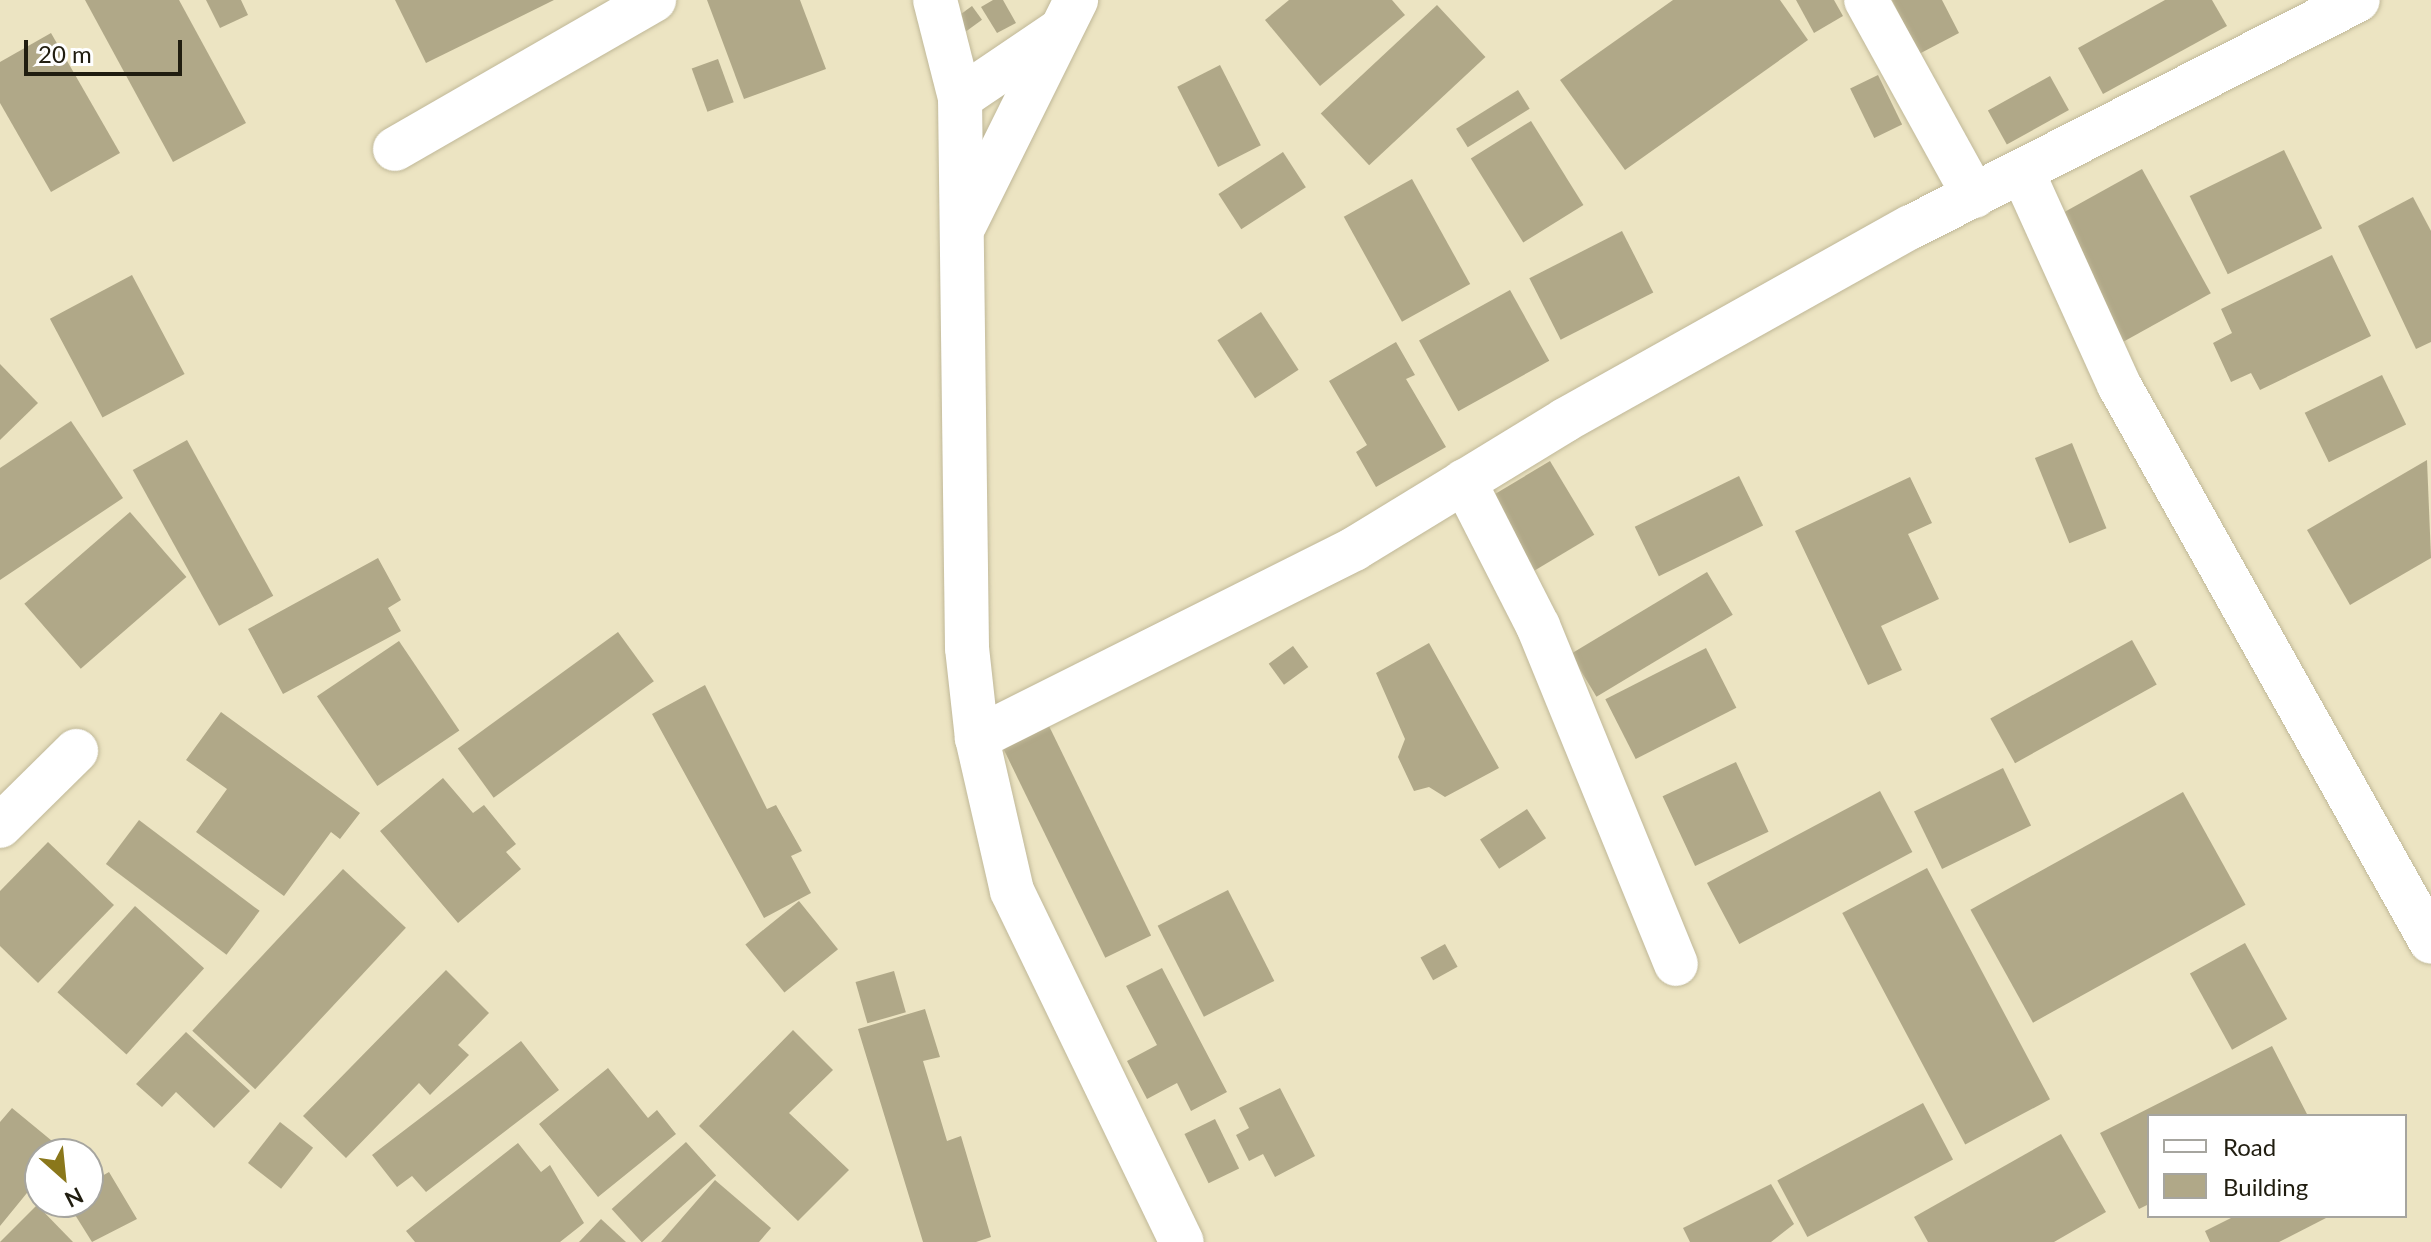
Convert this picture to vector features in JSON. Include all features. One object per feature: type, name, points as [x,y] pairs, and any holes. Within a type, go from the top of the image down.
[{"type":"street","points":[[395,149],[654,0]]},
{"type":"street","points":[[935,0],[960,98],[967,648],[977,738],[1012,891],[1182,1242]]},
{"type":"street","points":[[1866,0],[1974,196]]},
{"type":"street","points":[[977,738],[1354,549],[1464,481],[1974,196],[2358,0]]},
{"type":"street","points":[[960,98],[1068,15]]},
{"type":"street","points":[[961,231],[1068,15]]},
{"type":"street","points":[[2022,171],[2119,385],[2431,942]]},
{"type":"street","points":[[1464,481],[1545,641],[1676,964]]},
{"type":"street","points":[[0,826],[76,751]]},
{"type":"building","points":[[85,0],[179,0],[246,123],[173,162]]},
{"type":"building","points":[[206,0],[241,0],[248,15],[220,28]]},
{"type":"building","points":[[395,0],[554,0],[426,63]]},
{"type":"building","points":[[707,0],[800,0],[826,69],[744,99]]},
{"type":"building","points":[[993,0],[1003,0],[1016,23],[997,33],[981,7]]},
{"type":"building","points":[[1289,0],[1392,0],[1405,15],[1320,86],[1265,20]]},
{"type":"building","points":[[1673,0],[1780,0],[1808,40],[1625,170],[1560,80]]},
{"type":"building","points":[[1796,0],[1834,0],[1843,16],[1814,33]]},
{"type":"building","points":[[1892,0],[1942,0],[1959,33],[1919,54]]},
{"type":"building","points":[[2165,0],[2212,0],[2227,26],[2103,94],[2078,48]]},
{"type":"building","points":[[1437,5],[1485,57],[1369,165],[1321,113]]},
{"type":"building","points":[[972,6],[982,20],[958,37],[948,24]]},
{"type":"building","points":[[51,33],[120,153],[51,192],[0,103],[0,62]]},
{"type":"building","points":[[718,59],[734,102],[707,112],[692,69]]},
{"type":"building","points":[[1220,65],[1261,145],[1218,167],[1177,87]]},
{"type":"building","points":[[1878,75],[1902,124],[1874,138],[1850,89]]},
{"type":"building","points":[[2050,76],[2069,110],[2007,145],[1988,110]]},
{"type":"building","points":[[1518,90],[1530,109],[1468,147],[1456,129]]},
{"type":"building","points":[[1531,121],[1583,205],[1523,243],[1471,159]]},
{"type":"building","points":[[2284,150],[2322,228],[2228,274],[2190,196]]},
{"type":"building","points":[[1283,152],[1306,187],[1241,229],[1218,194]]},
{"type":"building","points":[[2142,169],[2211,293],[2123,342],[2055,217]]},
{"type":"building","points":[[1412,179],[1470,284],[1402,322],[1344,217]]},
{"type":"building","points":[[2413,197],[2431,231],[2431,342],[2416,349],[2358,226]]},
{"type":"building","points":[[1622,231],[1653,292],[1561,340],[1529,278]]},
{"type":"building","points":[[2332,255],[2371,336],[2260,390],[2251,373],[2231,382],[2213,343],[2232,333],[2221,309]]},
{"type":"building","points":[[132,275],[185,374],[102,418],[50,319]]},
{"type":"building","points":[[1510,290],[1549,361],[1458,411],[1419,340]]},
{"type":"building","points":[[1261,312],[1299,370],[1255,398],[1217,340]]},
{"type":"building","points":[[1396,342],[1415,375],[1406,379],[1446,447],[1376,487],[1356,452],[1367,445],[1329,381]]},
{"type":"building","points":[[0,364],[38,403],[0,440]]},
{"type":"building","points":[[2382,375],[2406,424],[2329,462],[2305,413]]},
{"type":"building","points":[[71,421],[123,498],[0,580],[0,468]]},
{"type":"building","points":[[187,440],[273,596],[219,626],[133,470]]},
{"type":"building","points":[[2072,443],[2106,528],[2069,543],[2035,458]]},
{"type":"building","points":[[2427,460],[2431,558],[2350,605],[2307,530]]},
{"type":"building","points":[[1550,461],[1594,535],[1534,571],[1490,497]]},
{"type":"building","points":[[1739,476],[1763,525],[1659,576],[1635,527]]},
{"type":"building","points":[[1910,477],[1932,523],[1908,534],[1939,599],[1881,626],[1902,670],[1868,685],[1795,531]]},
{"type":"building","points":[[130,512],[186,577],[81,669],[24,604]]},
{"type":"building","points":[[378,558],[401,600],[388,608],[401,631],[283,694],[248,629]]},
{"type":"building","points":[[1707,572],[1733,615],[1596,697],[1571,654]]},
{"type":"building","points":[[618,632],[654,681],[494,798],[458,748]]},
{"type":"building","points":[[2132,640],[2157,685],[2015,763],[1990,719]]},
{"type":"building","points":[[399,641],[459,731],[377,786],[317,696]]},
{"type":"building","points":[[1429,643],[1499,768],[1445,797],[1429,787],[1414,791],[1398,757],[1405,739],[1376,673]]},
{"type":"building","points":[[1293,646],[1308,667],[1284,685],[1269,664]]},
{"type":"building","points":[[1706,648],[1736,708],[1636,759],[1605,699]]},
{"type":"building","points":[[705,685],[767,809],[776,805],[802,851],[791,856],[811,893],[764,918],[652,714]]},
{"type":"building","points":[[221,712],[360,813],[340,839],[331,832],[284,896],[196,832],[227,789],[186,760]]},
{"type":"building","points":[[1049,726],[1151,935],[1105,958],[1003,748]]},
{"type":"building","points":[[1736,762],[1769,832],[1695,866],[1663,796]]},
{"type":"building","points":[[2003,768],[2031,826],[1942,869],[1914,811]]},
{"type":"building","points":[[443,778],[473,813],[484,805],[516,844],[506,852],[521,869],[458,923],[380,831]]},
{"type":"building","points":[[1880,791],[1912,852],[1739,944],[1707,883]]},
{"type":"building","points":[[2183,792],[2246,905],[2033,1023],[1970,910]]},
{"type":"building","points":[[1527,809],[1546,838],[1499,869],[1480,839]]},
{"type":"building","points":[[139,820],[260,911],[226,955],[106,864]]},
{"type":"building","points":[[48,842],[114,905],[38,983],[0,946],[0,891]]},
{"type":"building","points":[[1927,868],[2050,1099],[1965,1144],[1842,913]]},
{"type":"building","points":[[343,869],[406,928],[255,1089],[192,1031]]},
{"type":"building","points":[[1228,890],[1274,981],[1204,1017],[1158,926]]},
{"type":"building","points":[[799,901],[838,949],[784,993],[745,944]]},
{"type":"building","points":[[135,906],[204,968],[126,1054],[57,992]]},
{"type":"building","points":[[2245,943],[2287,1019],[2232,1050],[2190,974]]},
{"type":"building","points":[[1445,944],[1458,967],[1433,980],[1421,958]]},
{"type":"building","points":[[1162,968],[1227,1092],[1191,1111],[1177,1083],[1147,1099],[1127,1061],[1157,1045],[1126,986]]},
{"type":"building","points":[[446,970],[489,1013],[458,1045],[469,1055],[430,1095],[419,1083],[346,1158],[303,1116]]},
{"type":"building","points":[[894,971],[906,1012],[867,1023],[856,982]]},
{"type":"building","points":[[925,1009],[940,1057],[923,1061],[947,1141],[961,1136],[991,1237],[976,1242],[923,1242],[858,1029]]},
{"type":"building","points":[[793,1030],[833,1070],[789,1113],[849,1170],[798,1221],[699,1126]]},
{"type":"building","points":[[186,1032],[250,1091],[214,1128],[176,1092],[162,1107],[136,1084]]},
{"type":"building","points":[[521,1041],[559,1090],[426,1192],[412,1176],[397,1187],[372,1155]]},
{"type":"building","points":[[2272,1046],[2307,1114],[2147,1114],[2147,1205],[2139,1209],[2100,1133]]},
{"type":"building","points":[[608,1068],[648,1118],[657,1110],[676,1134],[598,1197],[539,1124]]},
{"type":"building","points":[[1280,1088],[1315,1156],[1275,1177],[1263,1154],[1249,1161],[1236,1135],[1249,1128],[1239,1108]]},
{"type":"building","points":[[1923,1103],[1953,1160],[1807,1237],[1777,1180]]},
{"type":"building","points":[[12,1108],[48,1138],[24,1138],[24,1197],[0,1226],[0,1122]]},
{"type":"building","points":[[1215,1119],[1239,1168],[1209,1183],[1184,1134]]},
{"type":"building","points":[[280,1122],[313,1148],[281,1189],[248,1163]]},
{"type":"building","points":[[2061,1134],[2106,1212],[2054,1242],[1928,1242],[1914,1217]]},
{"type":"building","points":[[686,1142],[716,1175],[642,1242],[612,1209]]},
{"type":"building","points":[[518,1143],[541,1172],[550,1165],[584,1223],[560,1242],[415,1242],[406,1231]]},
{"type":"building","points":[[109,1172],[137,1219],[92,1242],[77,1218],[104,1218],[104,1175]]},
{"type":"building","points":[[715,1180],[771,1228],[759,1242],[661,1242]]},
{"type":"building","points":[[1771,1184],[1794,1224],[1771,1242],[1690,1242],[1683,1228]]},
{"type":"building","points":[[24,1218],[50,1218],[73,1242],[0,1242]]},
{"type":"building","points":[[2231,1218],[2326,1218],[2279,1242],[2210,1242],[2205,1231]]},
{"type":"building","points":[[601,1219],[626,1242],[579,1242]]}]
